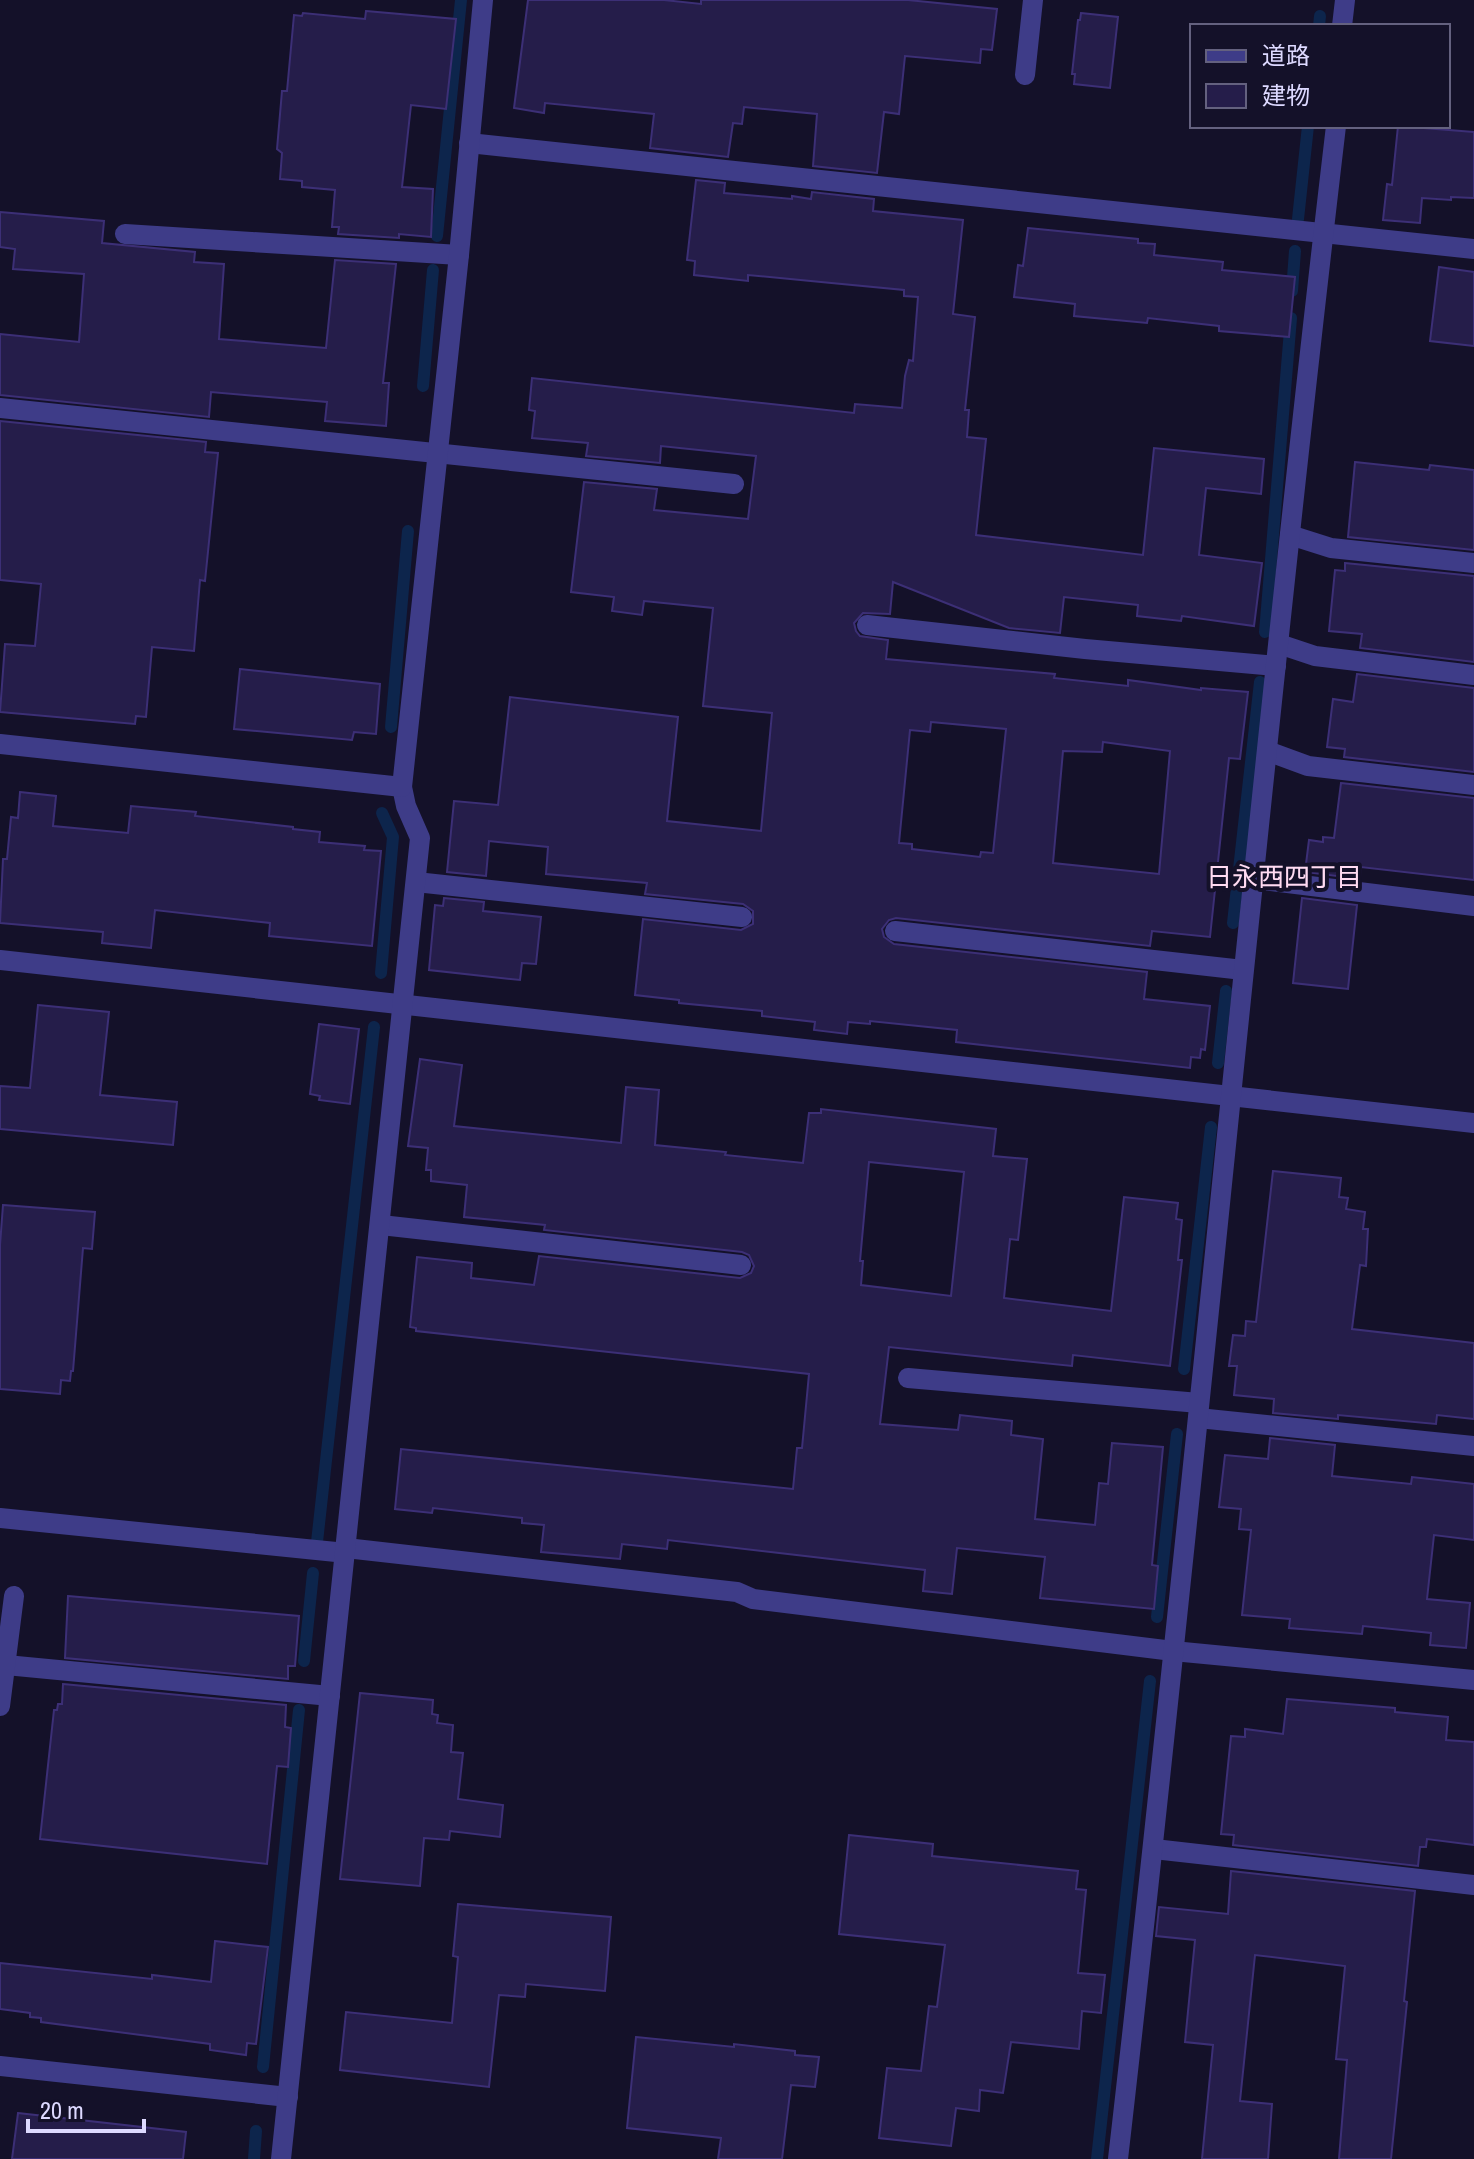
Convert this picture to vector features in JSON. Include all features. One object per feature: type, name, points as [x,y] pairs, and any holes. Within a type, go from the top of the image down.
[{"type":"street","points":[[281,2159],[416,882],[420,838],[406,806],[402,787],[439,455],[483,0]]},
{"type":"street","points":[[1025,75],[1033,0]]},
{"type":"street","points":[[1342,24],[1345,0]]},
{"type":"street","points":[[1118,2159],[1154,1849],[1243,970],[1336,128]]},
{"type":"street","points":[[469,143],[1474,249]]},
{"type":"street","points":[[125,234],[459,255]]},
{"type":"street","points":[[0,408],[734,484]]},
{"type":"street","points":[[1290,535],[1331,548],[1474,563]]},
{"type":"street","points":[[867,625],[1276,666]]},
{"type":"street","points":[[1279,644],[1315,656],[1474,675]]},
{"type":"street","points":[[0,744],[402,787]]},
{"type":"street","points":[[1267,751],[1308,766],[1474,785]]},
{"type":"street","points":[[1254,879],[1474,906]]},
{"type":"street","points":[[416,882],[742,917]]},
{"type":"street","points":[[895,931],[1243,970]]},
{"type":"street","points":[[0,960],[1474,1123]]},
{"type":"street","points":[[381,1225],[741,1265]]},
{"type":"street","points":[[908,1378],[1198,1410],[1474,1446]]},
{"type":"street","points":[[0,1518],[346,1550],[737,1592],[753,1599],[1173,1651],[1474,1680]]},
{"type":"street","points":[[0,1706],[14,1596]]},
{"type":"street","points":[[6,1665],[330,1696]]},
{"type":"street","points":[[1154,1849],[1474,1885]]},
{"type":"street","points":[[0,2066],[288,2097]]},
{"type":"building","points":[[528,0],[664,0],[701,4],[701,0],[908,0],[997,9],[992,50],[981,49],[980,63],[905,56],[899,114],[884,112],[877,173],[813,166],[817,114],[744,107],[742,124],[733,123],[728,157],[650,148],[654,114],[545,103],[544,113],[514,108]]},
{"type":"building","points":[[366,11],[456,19],[446,109],[411,105],[402,187],[433,189],[431,237],[338,234],[339,227],[332,227],[335,190],[302,187],[302,181],[280,179],[282,153],[277,149],[282,91],[287,91],[294,15],[302,16],[303,13],[365,19]]},
{"type":"building","points":[[1081,13],[1118,17],[1110,88],[1074,84],[1075,74],[1072,74]]},
{"type":"building","points":[[1398,128],[1474,132],[1474,198],[1422,198],[1420,223],[1383,220],[1387,184],[1392,185]]},
{"type":"building","points":[[696,180],[725,183],[724,193],[811,199],[812,192],[874,199],[873,211],[963,220],[953,314],[975,317],[965,410],[969,410],[967,437],[986,439],[976,535],[1143,555],[1154,448],[1264,459],[1261,494],[1206,488],[1199,555],[1262,563],[1254,626],[1182,616],[1181,621],[1137,616],[1138,605],[1064,597],[1060,633],[1009,628],[893,582],[890,614],[863,613],[854,623],[860,636],[888,640],[886,659],[1055,674],[1054,678],[1128,686],[1128,680],[1201,690],[1248,692],[1240,759],[1229,758],[1210,937],[1152,931],[1150,946],[896,918],[889,920],[882,929],[884,937],[894,944],[1147,972],[1144,999],[1210,1006],[1205,1050],[1201,1049],[1200,1058],[1191,1057],[1190,1068],[956,1042],[957,1030],[870,1021],[870,1024],[848,1022],[847,1034],[814,1030],[815,1022],[762,1016],[762,1011],[679,1003],[679,1000],[635,995],[643,919],[741,930],[753,924],[753,911],[743,904],[645,894],[647,883],[546,874],[548,847],[489,841],[486,876],[447,872],[454,801],[498,805],[510,697],[678,717],[667,821],[761,831],[772,713],[703,706],[713,608],[644,601],[642,615],[612,611],[614,597],[571,592],[584,482],[657,489],[654,510],[748,519],[756,456],[661,446],[660,463],[586,456],[588,443],[532,438],[535,411],[529,410],[532,378],[854,413],[855,404],[902,408],[905,376],[909,360],[913,361],[918,297],[904,296],[904,290],[748,275],[748,281],[694,275],[695,261],[687,260]],"holes":[[[931,722],[1006,729],[993,853],[981,852],[980,857],[912,849],[912,844],[899,843],[910,730],[930,732]],[[1103,742],[1170,751],[1159,874],[1053,863],[1063,751],[1102,752]]]},
{"type":"building","points":[[0,212],[104,221],[102,243],[195,252],[194,262],[224,264],[219,339],[326,348],[335,260],[396,264],[383,383],[389,383],[386,426],[325,421],[327,402],[211,392],[209,417],[0,395],[0,334],[79,342],[84,274],[13,269],[15,249],[0,247]]},
{"type":"building","points":[[1028,228],[1138,239],[1138,243],[1155,244],[1154,255],[1223,262],[1222,270],[1295,277],[1289,337],[1219,331],[1219,326],[1148,318],[1147,323],[1074,316],[1075,304],[1014,297],[1018,265],[1023,266]]},
{"type":"building","points":[[1439,267],[1474,272],[1474,346],[1430,341]]},
{"type":"building","points":[[0,421],[206,442],[205,452],[218,453],[205,581],[200,580],[194,651],[152,647],[146,717],[136,716],[135,724],[0,712],[5,644],[35,646],[41,584],[0,580]]},
{"type":"building","points":[[1355,462],[1429,470],[1430,465],[1474,470],[1474,550],[1348,537]]},
{"type":"building","points":[[1345,563],[1474,576],[1474,662],[1360,648],[1362,634],[1329,631],[1335,570],[1345,571]]},
{"type":"building","points":[[240,669],[380,684],[376,734],[354,732],[352,740],[234,729]]},
{"type":"building","points":[[1357,674],[1474,688],[1474,772],[1344,757],[1345,749],[1327,747],[1333,699],[1353,702]]},
{"type":"building","points":[[1341,783],[1474,798],[1474,880],[1361,867],[1360,879],[1305,872],[1309,840],[1323,842],[1323,837],[1334,838]]},
{"type":"building","points":[[20,792],[56,796],[53,826],[128,833],[131,806],[196,812],[195,816],[293,827],[320,832],[319,842],[365,846],[364,850],[381,851],[372,946],[269,936],[270,923],[155,910],[151,948],[102,943],[103,932],[0,923],[3,859],[7,859],[11,817],[18,818]]},
{"type":"building","points":[[444,898],[484,902],[483,911],[541,917],[536,964],[522,963],[520,980],[429,970],[435,905],[443,906]]},
{"type":"building","points":[[1302,898],[1357,905],[1348,989],[1293,983]]},
{"type":"building","points":[[38,1005],[109,1012],[100,1095],[177,1102],[173,1145],[0,1129],[0,1086],[30,1088]]},
{"type":"building","points":[[319,1024],[359,1029],[350,1104],[319,1100],[320,1096],[310,1094]]},
{"type":"building","points":[[420,1059],[462,1065],[454,1126],[621,1143],[626,1087],[659,1090],[655,1145],[726,1152],[725,1155],[803,1163],[809,1113],[821,1113],[821,1109],[996,1129],[993,1156],[1027,1159],[1018,1240],[1010,1239],[1004,1298],[1111,1311],[1124,1197],[1178,1203],[1176,1219],[1182,1220],[1178,1260],[1182,1260],[1170,1366],[1073,1355],[1072,1366],[889,1347],[880,1424],[958,1430],[960,1415],[1012,1421],[1011,1435],[1043,1439],[1035,1519],[1095,1525],[1099,1483],[1108,1484],[1112,1443],[1163,1447],[1152,1565],[1158,1566],[1154,1609],[1040,1598],[1045,1557],[957,1548],[952,1594],[923,1591],[925,1570],[668,1540],[667,1549],[622,1544],[620,1559],[541,1552],[544,1525],[522,1523],[522,1518],[433,1508],[432,1513],[395,1509],[401,1449],[793,1489],[797,1448],[802,1448],[809,1374],[416,1331],[416,1328],[410,1327],[417,1257],[472,1263],[471,1278],[534,1285],[539,1256],[740,1278],[751,1273],[754,1266],[749,1255],[742,1252],[544,1230],[545,1225],[464,1217],[467,1185],[431,1181],[431,1170],[426,1170],[428,1148],[408,1146]],"holes":[[[869,1162],[964,1172],[951,1296],[861,1285],[863,1261],[860,1261]]]},
{"type":"building","points":[[1273,1171],[1341,1178],[1339,1197],[1348,1198],[1346,1209],[1365,1212],[1363,1229],[1368,1229],[1366,1266],[1360,1265],[1352,1329],[1474,1343],[1474,1419],[1437,1415],[1436,1424],[1273,1413],[1274,1399],[1234,1395],[1237,1366],[1229,1366],[1233,1335],[1245,1336],[1246,1321],[1256,1322]]},
{"type":"building","points":[[3,1205],[95,1212],[92,1249],[83,1248],[73,1371],[70,1381],[61,1380],[60,1394],[0,1389]]},
{"type":"building","points":[[1270,1438],[1335,1445],[1332,1476],[1411,1484],[1412,1477],[1474,1484],[1474,1540],[1434,1535],[1427,1599],[1470,1603],[1466,1648],[1430,1645],[1431,1633],[1363,1626],[1362,1634],[1289,1628],[1290,1619],[1242,1615],[1251,1530],[1239,1529],[1241,1509],[1219,1507],[1225,1455],[1268,1459]]},
{"type":"building","points":[[68,1596],[299,1616],[295,1666],[288,1666],[288,1679],[65,1658]]},
{"type":"building","points":[[63,1684],[286,1705],[285,1727],[291,1728],[288,1767],[277,1766],[267,1864],[40,1839],[54,1710],[62,1704]]},
{"type":"building","points":[[360,1693],[433,1700],[432,1714],[438,1715],[437,1723],[453,1725],[451,1752],[463,1753],[458,1799],[503,1805],[500,1837],[450,1831],[449,1840],[424,1838],[420,1886],[340,1879]]},
{"type":"building","points":[[1287,1699],[1395,1708],[1395,1712],[1448,1717],[1446,1740],[1474,1742],[1474,1845],[1427,1839],[1426,1847],[1420,1847],[1418,1866],[1233,1845],[1234,1835],[1221,1834],[1231,1736],[1245,1737],[1245,1729],[1283,1734]]},
{"type":"building","points":[[849,1835],[933,1844],[932,1856],[1078,1871],[1076,1889],[1086,1890],[1078,1973],[1105,1975],[1101,2013],[1082,2011],[1079,2049],[1011,2042],[1003,2093],[980,2090],[979,2111],[956,2108],[951,2146],[879,2138],[887,2068],[921,2071],[929,2006],[937,2007],[945,1945],[839,1934]]},
{"type":"building","points":[[1231,1871],[1415,1891],[1391,2159],[1339,2159],[1347,2060],[1336,2059],[1345,1966],[1255,1955],[1240,2101],[1272,2104],[1268,2159],[1202,2159],[1213,2045],[1185,2042],[1195,1940],[1156,1936],[1159,1907],[1228,1914]]},
{"type":"building","points":[[458,1904],[611,1917],[605,1991],[526,1984],[525,1997],[499,1995],[489,2087],[340,2070],[346,2012],[452,2023],[458,1957],[453,1956]]},
{"type":"building","points":[[215,1941],[268,1947],[256,2044],[247,2043],[246,2055],[210,2050],[210,2044],[41,2022],[41,2018],[30,2017],[30,2013],[0,2009],[0,1963],[211,1982]]},
{"type":"building","points":[[636,2037],[734,2047],[734,2044],[819,2057],[815,2087],[791,2085],[782,2159],[718,2159],[721,2138],[627,2128]]},
{"type":"building","points":[[18,2113],[186,2132],[183,2159],[12,2159]]},
{"type":"waterway","points":[[437,236],[461,0]]},
{"type":"waterway","points":[[1319,24],[1320,16]]},
{"type":"waterway","points":[[1298,219],[1308,128]]},
{"type":"waterway","points":[[1292,291],[1295,251]]},
{"type":"waterway","points":[[423,386],[433,270]]},
{"type":"waterway","points":[[1265,632],[1291,318]]},
{"type":"waterway","points":[[391,727],[408,531]]},
{"type":"waterway","points":[[1233,923],[1260,682]]},
{"type":"waterway","points":[[381,973],[393,837],[382,813]]},
{"type":"waterway","points":[[1218,1063],[1226,991]]},
{"type":"waterway","points":[[317,1542],[374,1027]]},
{"type":"waterway","points":[[1184,1369],[1211,1127]]},
{"type":"waterway","points":[[1157,1617],[1177,1434]]},
{"type":"waterway","points":[[304,1661],[313,1573]]},
{"type":"waterway","points":[[1097,2159],[1150,1681]]},
{"type":"waterway","points":[[263,2067],[299,1710]]},
{"type":"waterway","points":[[254,2159],[256,2131]]},
{"type":"district","name":"日永西四丁目","points":[[1284,876]]}]
